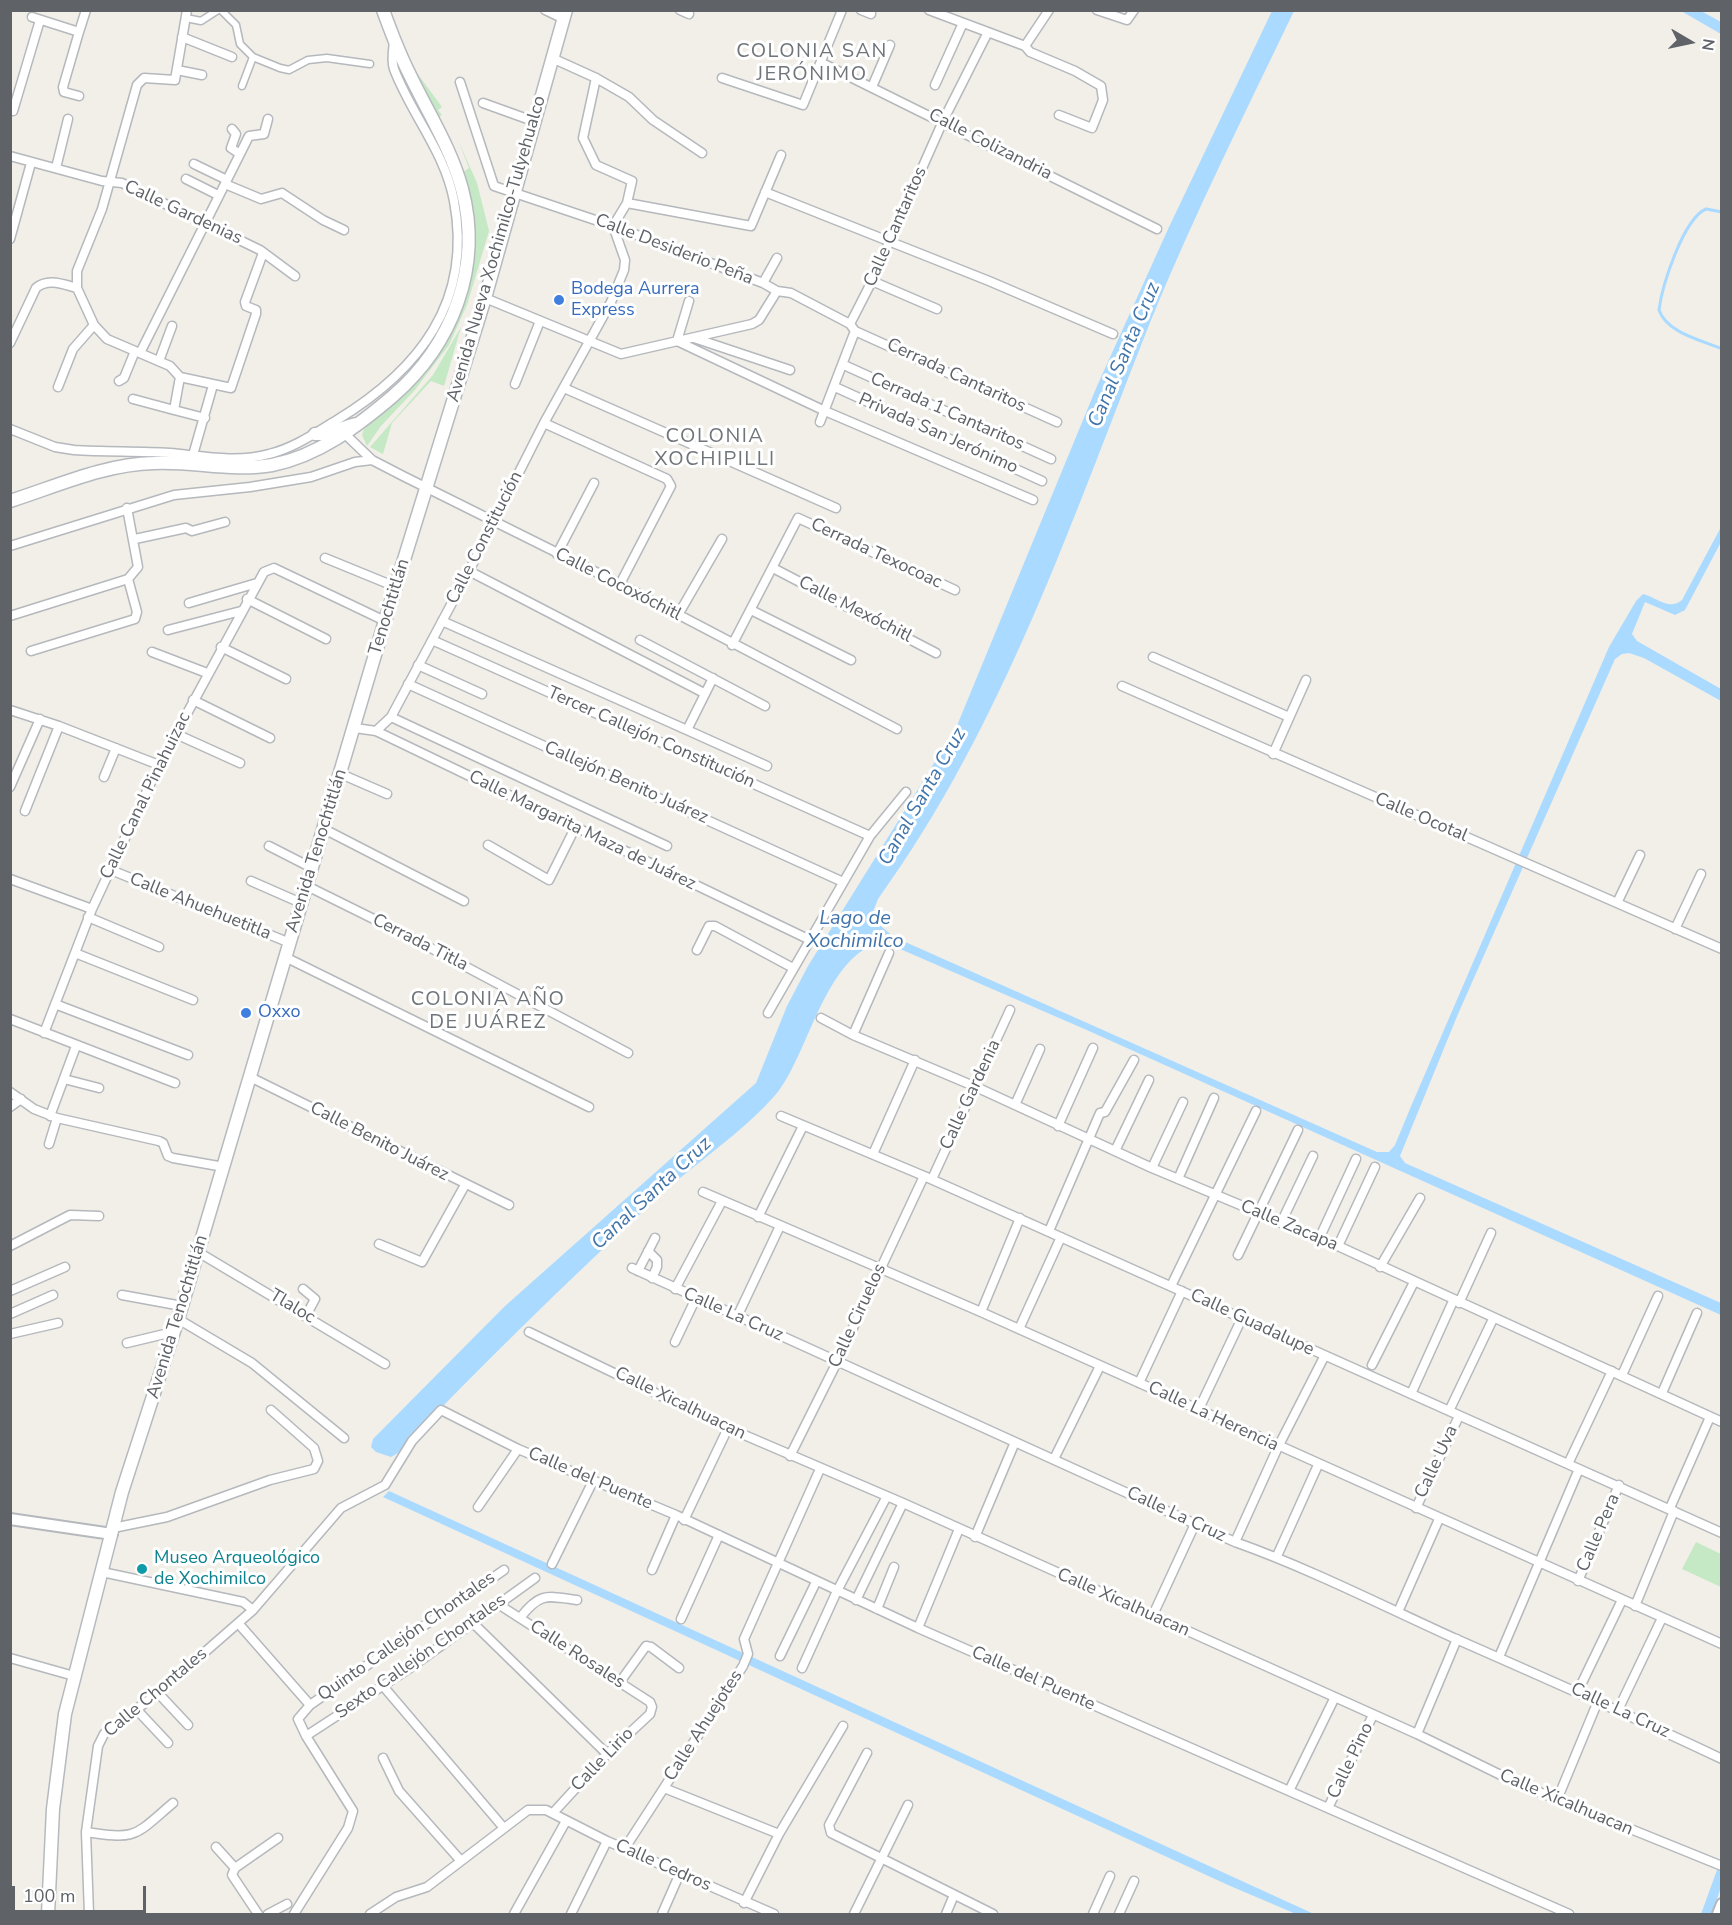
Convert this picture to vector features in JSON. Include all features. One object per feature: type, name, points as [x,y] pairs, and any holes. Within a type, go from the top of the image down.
[{"type":"main road","points":[[10,501],[118,466],[156,463],[246,469],[275,464],[328,444],[345,434],[408,383],[439,345],[458,302],[468,254],[462,190],[445,145],[394,40],[383,10]]},
{"type":"main road","name":"Avenida Nueva Xochimilco-Tulyehualco","points":[[426,487],[484,298],[565,15]]},
{"type":"main road","points":[[315,434],[324,434],[340,427],[357,424]]},
{"type":"main road","name":"Tenochtitlán","points":[[355,728],[426,487]]},
{"type":"main road","name":"Avenida Tenochtitlán","points":[[48,1914],[53,1809],[65,1714],[74,1676],[112,1531],[182,1306],[355,728]]},
{"type":"street","points":[[79,96],[64,92],[63,87],[86,10]]},
{"type":"street","points":[[263,253],[245,302],[246,306],[256,310],[256,314],[234,385],[231,388],[180,377],[170,366],[107,339],[94,326],[77,288],[77,271],[102,209],[140,80],[144,78],[173,81],[177,70],[186,14],[201,21],[220,10],[236,25],[240,44],[254,57],[289,70],[308,60],[327,58],[370,64]]},
{"type":"street","points":[[545,10],[565,15]]},
{"type":"street","points":[[680,10],[689,15]]},
{"type":"street","points":[[722,78],[803,105],[842,10]]},
{"type":"street","points":[[861,10],[871,14]]},
{"type":"street","points":[[929,10],[951,14],[963,23],[987,34],[1025,46],[1030,52],[1101,86],[1103,100],[1092,128],[1059,115]]},
{"type":"street","points":[[1025,46],[1048,10]]},
{"type":"street","points":[[1097,10],[1122,20],[1127,20],[1134,10]]},
{"type":"street","points":[[12,111],[36,19],[81,30]]},
{"type":"street","points":[[935,85],[963,23]]},
{"type":"street","name":"Calle Cantaritos","points":[[820,422],[844,365],[852,328],[872,281],[943,121],[987,34]]},
{"type":"street","points":[[182,37],[232,57]]},
{"type":"street","points":[[10,429],[55,447],[74,450],[167,453],[236,459],[267,455],[295,446],[358,408],[390,384],[418,356],[441,318],[452,283],[457,254],[454,200],[434,144],[394,68],[394,40]]},
{"type":"street","points":[[872,87],[891,45]]},
{"type":"street","points":[[242,86],[254,57]]},
{"type":"street","points":[[552,58],[596,78],[629,97],[653,120],[702,153]]},
{"type":"street","name":"Calle Colizandria","points":[[822,63],[1157,229]]},
{"type":"street","points":[[177,70],[202,75]]},
{"type":"street","points":[[596,78],[583,138],[596,165],[632,181],[627,203],[613,226]]},
{"type":"street","name":"Calle Desiderio Peña","points":[[460,82],[494,186],[613,226],[763,283],[777,291],[791,293],[852,328]]},
{"type":"street","points":[[483,103],[534,121]]},
{"type":"street","points":[[56,168],[68,119]]},
{"type":"street","points":[[119,381],[124,378],[249,136],[264,134],[268,119]]},
{"type":"street","points":[[232,129],[236,134],[231,148],[240,154]]},
{"type":"street","points":[[627,203],[751,226],[781,155]]},
{"type":"street","name":"Calle Gardenias","points":[[10,156],[102,182],[122,183],[263,253],[295,276]]},
{"type":"street","points":[[10,239],[31,163]]},
{"type":"street","points":[[194,164],[261,199],[282,193],[323,220],[344,230]]},
{"type":"street","points":[[186,179],[218,195]]},
{"type":"street","points":[[765,192],[1113,334]]},
{"type":"street","name":"Calle Constitución","points":[[376,731],[391,717],[469,572],[544,423],[611,302],[624,270],[624,260],[613,226]]},
{"type":"street","points":[[763,283],[777,258]]},
{"type":"street","points":[[872,281],[937,309]]},
{"type":"street","points":[[10,343],[36,288],[43,282],[77,288]]},
{"type":"street","points":[[484,298],[621,354],[759,320],[777,291]]},
{"type":"street","points":[[677,341],[689,301]]},
{"type":"street","points":[[516,384],[540,321]]},
{"type":"street","points":[[58,387],[74,349],[94,326]]},
{"type":"street","points":[[159,361],[172,326]]},
{"type":"street","name":"Cerrada Cantaritos","points":[[852,328],[1058,422]]},
{"type":"street","points":[[693,338],[790,370]]},
{"type":"street","points":[[677,341],[825,411],[1033,500]]},
{"type":"street","name":"Cerrada 1 Cantaritos","points":[[844,365],[1051,459]]},
{"type":"street","points":[[174,410],[180,377]]},
{"type":"street","points":[[194,455],[213,385]]},
{"type":"street","name":"Privada San Jerónimo","points":[[835,387],[1042,481]]},
{"type":"street","points":[[564,388],[836,508]]},
{"type":"street","points":[[133,399],[205,418]]},
{"type":"street","points":[[544,423],[667,479],[671,486],[620,584]]},
{"type":"street","name":"Calle Cocoxóchitl","points":[[345,434],[372,460],[620,584],[732,645],[897,729]]},
{"type":"street","points":[[10,546],[174,495],[250,487],[310,477],[355,462],[372,460]]},
{"type":"street","points":[[557,554],[594,483]]},
{"type":"street","points":[[10,616],[128,579],[138,567],[135,539],[127,508]]},
{"type":"street","name":"Cerrada Texocoac","points":[[773,568],[798,518],[955,590]]},
{"type":"street","points":[[135,539],[186,528],[192,531],[225,522]]},
{"type":"street","points":[[678,615],[722,539]]},
{"type":"street","points":[[325,558],[396,587]]},
{"type":"street","name":"Calle Canal Pinahuizac","points":[[44,1033],[90,913],[159,765],[221,647],[256,584],[268,568],[274,568],[385,621]]},
{"type":"street","points":[[732,645],[773,568]]},
{"type":"street","name":"Calle Mexóchitl","points":[[773,568],[936,653]]},
{"type":"street","points":[[469,572],[704,693]]},
{"type":"street","points":[[31,651],[135,619],[137,616],[128,579]]},
{"type":"street","points":[[189,603],[256,584]]},
{"type":"street","points":[[248,599],[326,639]]},
{"type":"street","points":[[751,610],[851,660]]},
{"type":"street","points":[[168,630],[242,611]]},
{"type":"street","points":[[442,621],[767,766]]},
{"type":"street","name":"Tercer Callejón Constitución","points":[[432,640],[870,836]]},
{"type":"street","points":[[640,640],[765,706]]},
{"type":"street","points":[[221,647],[286,679]]},
{"type":"street","points":[[152,652],[207,674]]},
{"type":"street","points":[[1153,657],[1289,717]]},
{"type":"street","points":[[418,665],[482,694]]},
{"type":"street","points":[[687,730],[713,678]]},
{"type":"street","points":[[1273,754],[1306,680]]},
{"type":"street","name":"Callejón Benito Juárez","points":[[408,684],[843,882]]},
{"type":"street","name":"Calle Ocotal","points":[[1122,686],[1722,949]]},
{"type":"street","points":[[193,700],[270,738]]},
{"type":"street","points":[[10,710],[59,726],[159,765]]},
{"type":"street","points":[[391,717],[666,846]]},
{"type":"street","points":[[10,787],[40,719]]},
{"type":"street","points":[[25,811],[59,726]]},
{"type":"street","name":"Calle Margarita Maza de Juárez","points":[[355,728],[376,731],[808,939]]},
{"type":"street","points":[[176,734],[240,763]]},
{"type":"street","points":[[104,777],[116,748]]},
{"type":"street","points":[[340,774],[387,794]]},
{"type":"street","points":[[768,1013],[808,939],[870,836],[906,792]]},
{"type":"street","points":[[488,845],[549,879],[575,828]]},
{"type":"street","points":[[324,830],[464,902]]},
{"type":"street","points":[[269,846],[312,868]]},
{"type":"street","points":[[1617,903],[1640,855]]},
{"type":"street","name":"Calle Ahuehuetitla","points":[[111,870],[290,943]]},
{"type":"street","points":[[1675,928],[1701,874]]},
{"type":"street","points":[[10,879],[90,913],[159,947]]},
{"type":"street","points":[[251,881],[301,903]]},
{"type":"street","name":"Cerrada Titla","points":[[306,886],[422,943],[628,1053]]},
{"type":"street","points":[[697,950],[709,926],[715,926],[793,968]]},
{"type":"street","points":[[75,953],[193,1000]]},
{"type":"street","points":[[853,1035],[889,953]]},
{"type":"street","points":[[285,957],[589,1107]]},
{"type":"street","points":[[55,1004],[188,1055]]},
{"type":"street","name":"Calle Gardenia","points":[[928,1178],[976,1087],[1010,1010]]},
{"type":"street","name":"Calle Zacapa","points":[[821,1018],[853,1035],[976,1087],[1152,1168],[1338,1246],[1722,1422]]},
{"type":"street","points":[[10,1019],[175,1083]]},
{"type":"street","points":[[49,1144],[53,1117],[76,1046]]},
{"type":"street","points":[[1058,1126],[1093,1048]]},
{"type":"street","points":[[1015,1105],[1040,1049]]},
{"type":"street","points":[[873,1154],[915,1060]]},
{"type":"street","points":[[1049,1232],[1100,1113],[1105,1113],[1134,1060]]},
{"type":"street","name":"Calle Benito Juárez","points":[[250,1077],[509,1205]]},
{"type":"street","points":[[64,1079],[99,1088]]},
{"type":"street","points":[[1115,1151],[1149,1080]]},
{"type":"street","points":[[10,1092],[53,1117],[159,1141],[163,1143],[168,1156],[173,1158],[224,1167]]},
{"type":"street","points":[[1178,1179],[1214,1098]]},
{"type":"street","points":[[10,1107],[21,1099]]},
{"type":"street","points":[[1152,1168],[1183,1102]]},
{"type":"street","points":[[1171,1286],[1217,1196],[1256,1112]]},
{"type":"street","name":"Calle Guadalupe","points":[[781,1116],[1020,1218],[1324,1357],[1619,1485],[1722,1533]]},
{"type":"street","points":[[758,1217],[803,1126]]},
{"type":"street","points":[[1238,1255],[1298,1130]]},
{"type":"street","points":[[1281,1223],[1313,1155]]},
{"type":"street","points":[[1319,1239],[1356,1159]]},
{"type":"street","points":[[1338,1246],[1375,1167]]},
{"type":"street","name":"Calle Ciruelos","points":[[790,1456],[880,1270],[928,1178]]},
{"type":"street","points":[[379,1244],[422,1262],[465,1185]]},
{"type":"street","name":"Calle La Herencia","points":[[703,1192],[981,1312],[1318,1465],[1722,1644]]},
{"type":"street","points":[[1380,1267],[1420,1198]]},
{"type":"street","points":[[675,1289],[722,1201]]},
{"type":"street","points":[[10,1246],[70,1215],[77,1213],[99,1216]]},
{"type":"street","points":[[981,1312],[1020,1218]]},
{"type":"street","points":[[738,1317],[780,1226]]},
{"type":"street","points":[[1411,1394],[1491,1233]]},
{"type":"street","points":[[652,1278],[657,1268],[657,1260],[648,1251],[655,1238]]},
{"type":"street","points":[[1019,1329],[1061,1238]]},
{"type":"street","name":"Calle La Cruz","points":[[648,1251],[635,1269],[675,1289],[1235,1542],[1277,1557],[1456,1639],[1578,1691],[1722,1759]]},
{"type":"street","name":"Tlaloc","points":[[198,1252],[385,1364]]},
{"type":"street","points":[[10,1291],[64,1267]]},
{"type":"street","points":[[1372,1365],[1414,1282]]},
{"type":"street","points":[[303,1289],[315,1299],[306,1316]]},
{"type":"street","points":[[1140,1383],[1182,1291]]},
{"type":"street","points":[[10,1314],[53,1295]]},
{"type":"street","points":[[122,1295],[182,1306]]},
{"type":"street","points":[[1622,1375],[1658,1296]]},
{"type":"street","points":[[675,1342],[696,1298]]},
{"type":"street","points":[[1662,1393],[1697,1313]]},
{"type":"street","points":[[1198,1411],[1242,1318]]},
{"type":"street","points":[[178,1319],[252,1363],[345,1438]]},
{"type":"street","points":[[1449,1411],[1493,1319]]},
{"type":"street","points":[[10,1334],[58,1323]]},
{"type":"street","points":[[127,1343],[173,1332]]},
{"type":"street","name":"Calle Xicalhuacan","points":[[529,1332],[728,1428],[903,1503],[1152,1617],[1335,1697],[1417,1734],[1481,1767],[1719,1865]]},
{"type":"street","points":[[1235,1542],[1278,1447],[1324,1357]]},
{"type":"street","points":[[1054,1459],[1100,1366]]},
{"type":"street","points":[[1568,1464],[1612,1371]]},
{"type":"street","points":[[10,1519],[112,1531],[167,1517],[270,1480],[314,1469],[318,1461],[318,1454],[314,1448],[271,1410]]},
{"type":"street","name":"Calle del Puente","points":[[287,1574],[341,1508],[385,1485],[412,1441],[441,1410],[518,1449],[675,1515],[918,1628],[1569,1914]]},
{"type":"street","name":"Calle Uva","points":[[1416,1508],[1459,1416]]},
{"type":"street","points":[[1635,1606],[1710,1417]]},
{"type":"street","points":[[684,1520],[728,1428]]},
{"type":"street","points":[[975,1537],[1015,1442]]},
{"type":"street","points":[[478,1507],[518,1449]]},
{"type":"street","points":[[1277,1557],[1318,1465]]},
{"type":"street","name":"Calle Ahuejotes","points":[[625,1848],[743,1666],[748,1654],[744,1639],[820,1469]]},
{"type":"street","points":[[1499,1657],[1579,1469]]},
{"type":"street","points":[[552,1564],[593,1481]]},
{"type":"street","name":"Calle Pera","points":[[1578,1581],[1619,1485]]},
{"type":"street","points":[[801,1668],[837,1591],[887,1496]]},
{"type":"street","points":[[856,1600],[903,1503]]},
{"type":"street","points":[[652,1570],[675,1515]]},
{"type":"street","points":[[1398,1612],[1439,1519]]},
{"type":"street","points":[[1152,1617],[1195,1524]]},
{"type":"street","points":[[918,1628],[959,1529]]},
{"type":"street","points":[[681,1619],[718,1535]]},
{"type":"street","points":[[877,1609],[894,1568]]},
{"type":"street","name":"Quinto Callejón Chontales","points":[[306,1736],[298,1719],[310,1705],[504,1570]]},
{"type":"street","points":[[102,1572],[243,1602],[253,1610]]},
{"type":"street","name":"Calle Chontales","points":[[89,1914],[86,1832],[98,1746],[104,1734],[158,1693],[253,1610],[287,1574]]},
{"type":"street","name":"Sexto Callejón Chontales","points":[[306,1736],[383,1686],[535,1578]]},
{"type":"street","points":[[780,1656],[816,1582]]},
{"type":"street","points":[[520,1618],[531,1604],[541,1597],[577,1600]]},
{"type":"street","points":[[1578,1691],[1622,1600]]},
{"type":"street","name":"Calle Rosales","points":[[498,1604],[650,1702],[652,1707]]},
{"type":"street","points":[[1618,1710],[1662,1618]]},
{"type":"street","name":"Quinto Callejón Chontales","points":[[238,1623],[310,1705]]},
{"type":"street","points":[[473,1623],[608,1754]]},
{"type":"street","points":[[1417,1734],[1456,1639]]},
{"type":"street","points":[[620,1682],[646,1646],[651,1647],[679,1668]]},
{"type":"street","points":[[10,1658],[74,1676]]},
{"type":"street","points":[[383,1686],[503,1827]]},
{"type":"street","points":[[158,1693],[188,1725]]},
{"type":"street","points":[[1289,1791],[1335,1697]]},
{"type":"street","points":[[1557,1800],[1598,1701]]},
{"type":"street","name":"Calle Lirio","points":[[553,1813],[650,1713],[652,1707]]},
{"type":"street","points":[[137,1710],[168,1743]]},
{"type":"street","name":"Calle Pino","points":[[1328,1808],[1373,1715]]},
{"type":"street","points":[[744,1903],[779,1834],[843,1726]]},
{"type":"street","points":[[294,1914],[348,1828],[353,1811],[306,1736]]},
{"type":"street","points":[[867,1753],[829,1830],[881,1859],[993,1914]]},
{"type":"street","points":[[382,1758],[399,1791],[461,1861]]},
{"type":"street","points":[[664,1788],[779,1834]]},
{"type":"street","points":[[86,1832],[121,1837],[132,1835],[173,1803]]},
{"type":"street","points":[[854,1914],[908,1805]]},
{"type":"street","points":[[370,1914],[396,1897],[427,1887],[528,1809],[536,1808],[553,1813]]},
{"type":"street","name":"Calle Cedros","points":[[553,1813],[680,1874],[774,1914]]},
{"type":"street","points":[[514,1914],[566,1821]]},
{"type":"street","points":[[258,1914],[232,1875],[236,1868],[278,1838]]},
{"type":"street","points":[[571,1914],[607,1840]]},
{"type":"street","points":[[216,1846],[236,1868]]},
{"type":"street","points":[[662,1914],[680,1874]]},
{"type":"street","points":[[1093,1914],[1110,1876]]},
{"type":"street","points":[[1119,1914],[1134,1881]]},
{"type":"street","points":[[946,1914],[954,1895]]},
{"type":"street","points":[[268,1914],[287,1904]]},
{"type":"street","points":[[1718,1914],[1722,1904]]},
{"type":"green space","points":[[417,73],[442,107],[438,110],[442,115],[439,117]]},
{"type":"green space","points":[[458,140],[477,183],[489,231],[467,305],[449,345],[414,391],[381,426],[367,446],[362,435],[364,429],[405,395],[426,373],[445,344],[464,304],[468,285],[470,199],[463,172],[469,168]]},
{"type":"green space","points":[[461,327],[444,386],[431,381],[392,423],[383,454],[370,447],[433,375]]},
{"type":"green space","points":[[1696,1542],[1721,1554],[1721,1587],[1682,1569]]},
{"type":"water","name":"Lago de Xochimilco","points":[[1272,11],[1294,11],[1220,164],[1167,281],[1032,619],[963,763],[923,832],[878,899],[872,914],[876,922],[894,937],[1377,1152],[1389,1152],[1395,1145],[1609,647],[1636,601],[1643,594],[1668,604],[1682,600],[1721,527],[1721,542],[1685,610],[1675,615],[1645,602],[1632,634],[1637,641],[1721,689],[1721,701],[1644,658],[1629,653],[1622,654],[1615,659],[1458,1014],[1400,1156],[1405,1163],[1721,1303],[1721,1315],[1089,1031],[884,942],[864,949],[847,964],[833,983],[788,1076],[763,1108],[669,1187],[621,1232],[492,1357],[398,1453],[391,1457],[376,1452],[371,1447],[373,1439],[505,1306],[756,1083],[787,1006],[808,966],[956,728],[1097,386],[1169,227]]},
{"type":"water","points":[[1681,11],[1701,11],[1721,22],[1721,34]]},
{"type":"water","points":[[389,1491],[1314,1914],[1296,1914],[1228,1885],[383,1497]]},
{"type":"water","points":[[1721,1859],[1721,1887],[1712,1914],[1701,1914]]},
{"type":"waterway","points":[[1722,212],[1706,209],[1697,215],[1689,226],[1669,270],[1659,310],[1669,325],[1677,330],[1722,349]]},
{"type":"place","name":"Bodega Aurrera Express","points":[[559,300]]},
{"type":"place","name":"Oxxo","points":[[246,1013]]},
{"type":"place","name":"Museo Arqueológico de Xochimilco","points":[[142,1569]]},
{"type":"district","name":"COLONIA SAN JERÓNIMO","points":[[812,64]]},
{"type":"district","name":"COLONIA XOCHIPILLI","points":[[715,448]]},
{"type":"district","name":"COLONIA AÑO DE JUÁREZ","points":[[488,1012]]},
{"type":"water label","name":"Canal Santa Cruz","points":[[1125,355]]},
{"type":"water label","name":"Canal Santa Cruz","points":[[923,797]]},
{"type":"water label","name":"Canal Santa Cruz","points":[[652,1194]]}]
